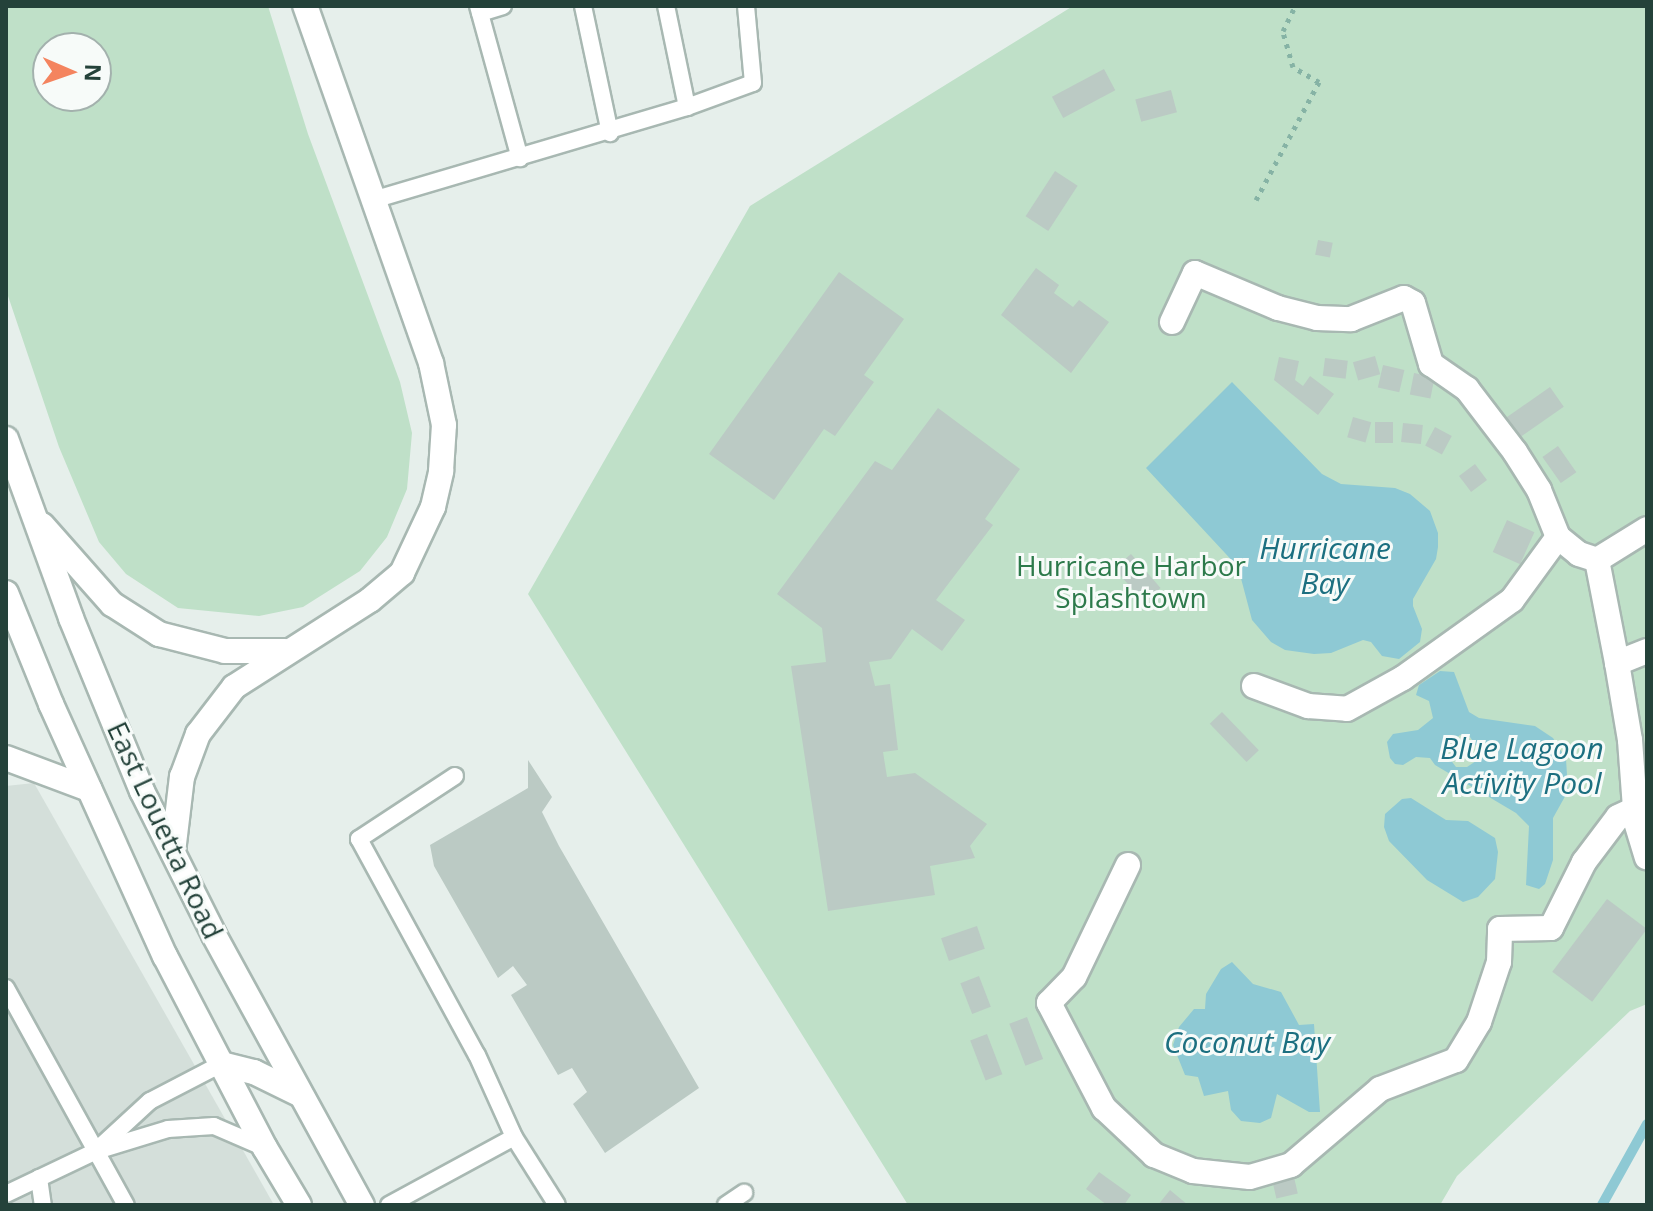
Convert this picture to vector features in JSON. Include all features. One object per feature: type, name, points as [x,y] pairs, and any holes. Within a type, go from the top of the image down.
[{"type":"main road","points":[[173,852],[182,777],[198,734],[234,687],[285,651],[370,600],[402,573],[433,507],[441,471],[444,425],[431,363],[305,6]]},
{"type":"main road","points":[[1172,322],[1195,273],[1278,308],[1317,318],[1351,319],[1404,298],[1413,303],[1431,364],[1467,389],[1515,452],[1539,490],[1558,537],[1579,554],[1597,560]]},
{"type":"main road","name":"East Louetta Road","points":[[6,439],[32,515],[142,791],[299,1094],[362,1205]]},
{"type":"main road","points":[[32,515],[112,604],[159,634],[225,651],[285,651]]},
{"type":"main road","points":[[1597,560],[1647,529]]},
{"type":"main road","points":[[1254,686],[1308,706],[1347,709],[1403,678],[1512,600],[1558,537]]},
{"type":"main road","points":[[1597,560],[1630,740],[1635,809],[1647,857]]},
{"type":"main road","name":"East Louetta Road","points":[[6,593],[89,789],[165,956],[265,1148],[299,1205]]},
{"type":"main road","points":[[1617,663],[1647,651]]},
{"type":"main road","points":[[6,758],[89,789]]},
{"type":"main road","points":[[1128,865],[1074,977],[1049,1003],[1104,1108],[1154,1155],[1193,1171],[1250,1177],[1291,1165],[1380,1089],[1456,1060],[1479,1022],[1499,962],[1500,929],[1551,928],[1584,862],[1618,817],[1635,809]]},
{"type":"main road","points":[[221,1064],[254,1072],[299,1094]]},
{"type":"lane","points":[[503,6],[479,10],[520,158]]},
{"type":"lane","points":[[583,6],[610,133]]},
{"type":"lane","points":[[666,6],[687,107]]},
{"type":"lane","points":[[373,200],[610,133],[753,83],[746,6]]},
{"type":"lane","points":[[455,776],[359,839],[477,1055],[514,1137],[557,1205]]},
{"type":"lane","points":[[6,988],[126,1205]]},
{"type":"lane","points":[[96,1151],[150,1101],[221,1064]]},
{"type":"lane","points":[[6,1194],[96,1151],[190,1126],[214,1126],[265,1148]]},
{"type":"lane","points":[[389,1205],[514,1137]]},
{"type":"lane","points":[[39,1178],[43,1205]]},
{"type":"lane","points":[[726,1205],[744,1193]]},
{"type":"path","points":[[1256,200],[1319,82],[1293,67],[1283,31],[1295,6]]},
{"type":"shaded area","points":[[34,783],[274,1205],[6,1205],[6,786]]},
{"type":"green space","points":[[6,6],[268,6],[308,134],[400,382],[412,433],[407,489],[387,537],[360,571],[303,607],[259,616],[178,608],[126,574],[99,542],[59,447],[6,290]]},
{"type":"green space","name":"Hurricane Harbor Splashtown","points":[[1073,6],[1647,6],[1647,1004],[1630,1011],[1457,1176],[1440,1205],[908,1205],[528,594],[750,206]]},
{"type":"water","name":"Hurricane Bay","points":[[1232,382],[1322,474],[1341,484],[1395,488],[1410,494],[1430,511],[1438,533],[1438,547],[1436,559],[1413,599],[1422,629],[1420,642],[1399,659],[1382,656],[1371,642],[1363,640],[1331,653],[1314,654],[1285,650],[1271,642],[1252,620],[1238,567],[1146,468]]},
{"type":"water","name":"Blue Lagoon Activity Pool","points":[[1440,671],[1454,672],[1469,712],[1479,718],[1535,726],[1553,738],[1566,759],[1568,791],[1553,818],[1553,860],[1545,884],[1539,889],[1526,885],[1529,826],[1516,813],[1435,765],[1430,758],[1416,757],[1403,765],[1395,764],[1390,758],[1387,742],[1393,734],[1418,730],[1433,718],[1429,701],[1416,695],[1419,685]],"holes":[[[1460,735],[1470,737],[1479,750],[1476,761],[1467,767],[1456,767],[1447,755],[1449,745]]]},
{"type":"water","points":[[1411,798],[1446,820],[1468,821],[1495,838],[1498,852],[1495,879],[1478,897],[1463,902],[1427,880],[1389,841],[1384,827],[1385,814],[1402,799]]},
{"type":"water","name":"Coconut Bay","points":[[1232,962],[1253,984],[1281,992],[1299,1025],[1314,1024],[1320,1112],[1309,1112],[1277,1094],[1271,1118],[1260,1123],[1241,1121],[1231,1110],[1228,1091],[1204,1096],[1198,1077],[1185,1075],[1173,1045],[1179,1027],[1194,1009],[1205,1009],[1206,994],[1221,969]]},
{"type":"building","points":[[1104,69],[1115,90],[1063,118],[1052,97]]},
{"type":"building","points":[[1171,90],[1177,112],[1141,122],[1135,100]]},
{"type":"building","points":[[1055,171],[1078,186],[1048,231],[1026,216]]},
{"type":"building","points":[[1318,240],[1333,243],[1330,258],[1315,255]]},
{"type":"building","points":[[1036,268],[1059,285],[1054,293],[1073,307],[1079,300],[1109,322],[1071,373],[1001,315]]},
{"type":"building","points":[[839,272],[904,319],[864,375],[874,382],[835,436],[824,429],[774,500],[709,454]]},
{"type":"building","points":[[1375,356],[1380,374],[1358,381],[1353,362]]},
{"type":"building","points":[[1279,357],[1299,361],[1295,380],[1303,386],[1310,376],[1334,394],[1318,415],[1274,380]]},
{"type":"building","points":[[1325,358],[1348,361],[1346,379],[1323,376]]},
{"type":"building","points":[[1383,365],[1404,370],[1399,392],[1378,387]]},
{"type":"building","points":[[1414,373],[1435,377],[1430,399],[1410,395]]},
{"type":"building","points":[[1550,387],[1564,407],[1515,441],[1502,421]]},
{"type":"building","points":[[938,408],[1020,469],[985,519],[993,525],[936,600],[965,620],[942,651],[912,629],[891,659],[869,662],[875,686],[890,684],[898,750],[883,752],[887,777],[915,773],[987,824],[970,846],[975,858],[930,866],[935,895],[828,911],[791,666],[826,662],[822,628],[777,594],[875,461],[892,470]]},
{"type":"building","points":[[1353,417],[1371,422],[1365,442],[1347,437]]},
{"type":"building","points":[[1375,422],[1393,422],[1393,443],[1375,443]]},
{"type":"building","points":[[1403,423],[1423,425],[1421,444],[1401,442]]},
{"type":"building","points":[[1435,427],[1452,436],[1442,454],[1425,446]]},
{"type":"building","points":[[1558,446],[1576,472],[1561,483],[1542,457]]},
{"type":"building","points":[[1475,464],[1487,480],[1471,492],[1459,476]]},
{"type":"building","points":[[1507,520],[1534,532],[1520,564],[1493,552]]},
{"type":"building","points":[[1131,554],[1161,588],[1144,602],[1114,568]]},
{"type":"building","points":[[1222,712],[1259,750],[1247,762],[1210,724]]},
{"type":"building","points":[[528,760],[552,797],[542,812],[559,846],[699,1088],[605,1153],[573,1104],[587,1092],[572,1068],[558,1075],[511,995],[527,985],[513,966],[498,978],[434,866],[430,845],[528,788]]},
{"type":"building","points":[[1607,899],[1647,929],[1592,1002],[1552,972]]},
{"type":"building","points":[[977,926],[985,949],[949,961],[941,938]]},
{"type":"building","points":[[979,976],[991,1007],[972,1014],[960,983]]},
{"type":"building","points":[[1027,1017],[1043,1059],[1025,1066],[1009,1024]]},
{"type":"building","points":[[987,1034],[1002,1074],[986,1081],[970,1040]]},
{"type":"building","points":[[1099,1172],[1131,1195],[1124,1205],[1107,1205],[1086,1189]]},
{"type":"building","points":[[1294,1177],[1298,1194],[1276,1199],[1273,1182]]},
{"type":"building","points":[[1170,1190],[1188,1205],[1158,1205]]},
{"type":"waterway","points":[[1602,1205],[1647,1124]]}]
